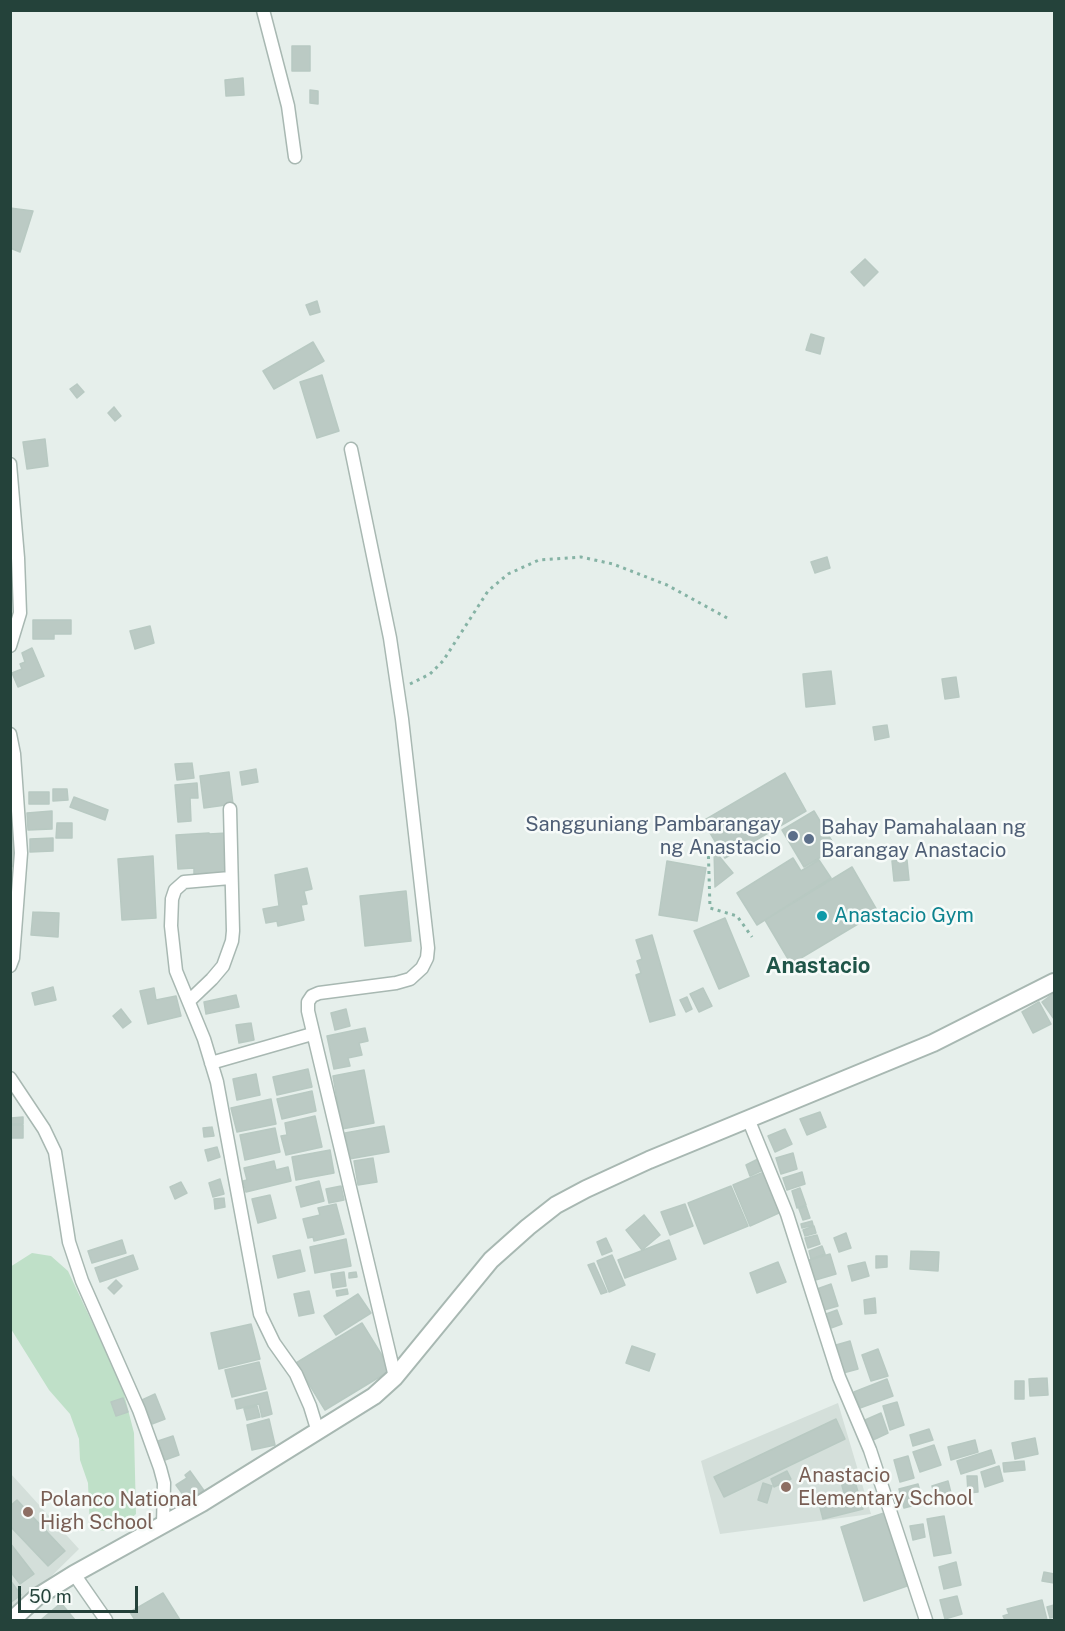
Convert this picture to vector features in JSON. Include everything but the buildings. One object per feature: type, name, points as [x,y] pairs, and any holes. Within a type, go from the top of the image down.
[{"type":"street","points":[[264,10],[288,106],[296,157]]},
{"type":"street","points":[[351,449],[398,688],[428,948],[427,958],[422,968],[410,979],[396,983],[330,991],[312,996],[308,1002],[308,1011],[395,1377]]},
{"type":"street","points":[[10,464],[20,613],[10,646]]},
{"type":"street","points":[[10,734],[14,754],[21,853],[13,958],[10,966]]},
{"type":"street","points":[[189,1001],[212,980],[223,966],[233,931],[230,809]]},
{"type":"street","points":[[230,878],[184,882],[175,890],[172,899],[171,926],[176,970],[217,1082],[260,1314],[274,1342],[296,1374],[318,1432]]},
{"type":"street","points":[[12,1620],[37,1597],[74,1574],[164,1525],[374,1396],[395,1377],[491,1260],[556,1205],[649,1160],[749,1121],[933,1043],[1054,982]]},
{"type":"street","points":[[211,1063],[312,1034]]},
{"type":"street","points":[[10,1078],[44,1129],[55,1152],[69,1242],[82,1281],[139,1410],[160,1468],[164,1483],[164,1525]]},
{"type":"street","points":[[749,1121],[788,1214],[839,1377],[870,1450],[926,1620]]},
{"type":"street","points":[[74,1574],[106,1620]]},
{"type":"path","points":[[398,688],[430,674],[443,661],[488,591],[508,574],[540,560],[581,557],[613,564],[667,585],[729,619]]},
{"type":"path","points":[[708,841],[710,908],[737,916],[752,937]]},
{"type":"shaded area","name":"Anastacio Elementary School","points":[[838,1403],[871,1514],[720,1534],[701,1461]]},
{"type":"shaded area","name":"Polanco National High School","points":[[11,1474],[79,1549],[11,1616]]},
{"type":"green space","points":[[32,1253],[51,1256],[68,1271],[122,1386],[134,1433],[136,1514],[117,1531],[90,1530],[88,1483],[80,1460],[79,1439],[70,1414],[49,1390],[11,1329],[10,1267]]},
{"type":"place","name":"Sangguniang Pambarangay ng Anastacio","points":[[793,836]]},
{"type":"place","name":"Bahay Pamahalaan ng Barangay Anastacio","points":[[809,839]]},
{"type":"place","name":"Anastacio Gym","points":[[822,916]]},
{"type":"place","name":"Anastacio Elementary School","points":[[786,1487]]},
{"type":"place","name":"Polanco National High School","points":[[28,1512]]},
{"type":"district","name":"Anastacio","points":[[818,966]]}]
